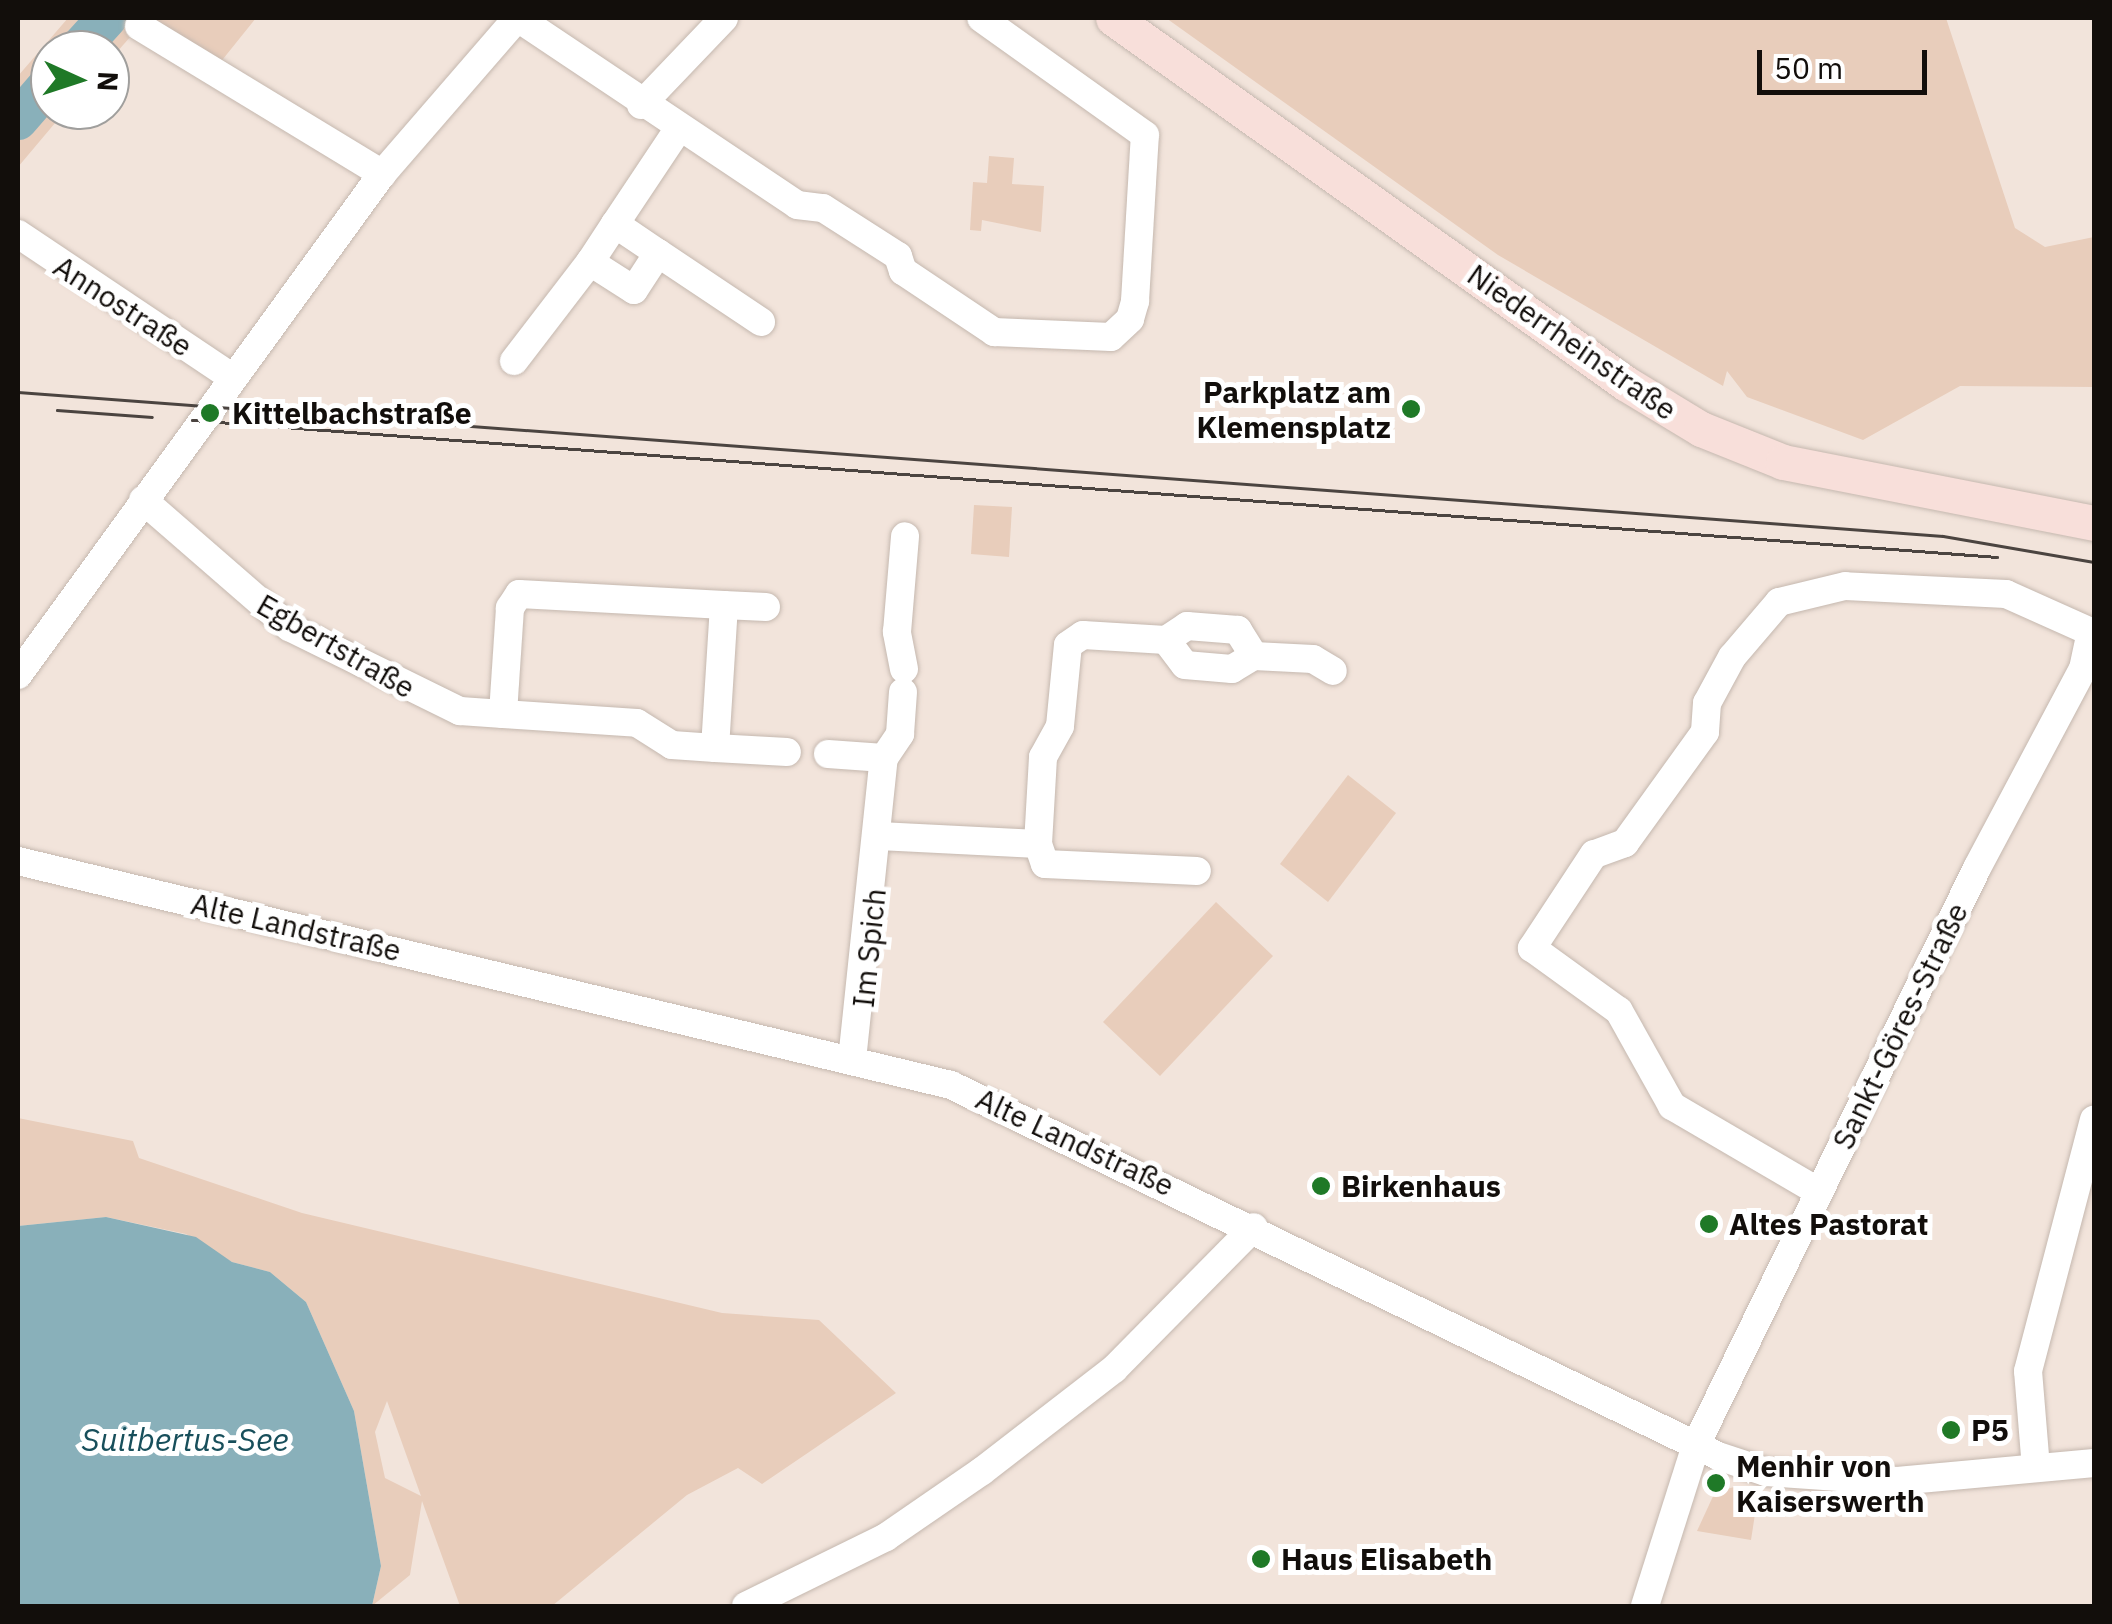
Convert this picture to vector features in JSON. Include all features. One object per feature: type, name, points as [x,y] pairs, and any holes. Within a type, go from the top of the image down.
[{"type":"main road","name":"Niederrheinstraße","points":[[1113,18],[1625,383],[1701,429],[1783,462],[2094,523]]},
{"type":"street","points":[[18,675],[230,376],[382,174],[518,18],[641,104],[798,205],[824,208],[898,256],[903,271],[994,332],[1111,338],[1130,320],[1134,301],[1145,135],[980,18]]},
{"type":"street","points":[[641,104],[724,18]]},
{"type":"street","points":[[139,26],[382,174]]},
{"type":"street","points":[[514,360],[590,262],[679,128]]},
{"type":"street","points":[[615,224],[761,322]]},
{"type":"street","name":"Annostraße","points":[[18,234],[230,376]]},
{"type":"street","points":[[590,262],[634,290],[658,252]]},
{"type":"street","name":"Egbertstraße","points":[[143,500],[289,626],[436,704],[503,714],[637,723],[672,745],[787,752]]},
{"type":"street","name":"Im Spich","points":[[852,1060],[880,836],[884,758],[900,734],[903,680],[897,632],[904,536]]},
{"type":"street","name":"Sankt-Göres-Straße","points":[[1645,1606],[1696,1446],[1819,1192],[2083,669],[2091,632],[2065,620],[1984,592],[1844,586],[1780,602],[1732,657],[1707,704],[1705,732],[1625,843],[1594,854],[1532,948],[1619,1011],[1672,1106],[1819,1192]]},
{"type":"street","points":[[503,714],[510,608],[520,594],[766,607]]},
{"type":"street","points":[[715,748],[724,606]]},
{"type":"street","points":[[1197,872],[1045,864],[1038,844],[1043,757],[1060,726],[1068,645],[1083,636],[1166,640],[1187,626],[1238,630],[1254,656]]},
{"type":"street","points":[[1166,640],[1185,666],[1232,668],[1254,656],[1313,659],[1333,672]]},
{"type":"street","points":[[828,754],[884,758]]},
{"type":"street","points":[[880,836],[1038,844]]},
{"type":"street","name":"Alte Landstraße","points":[[18,861],[852,1060],[1002,1105],[1696,1446],[1810,1480],[2094,1464]]},
{"type":"street","points":[[2036,1468],[2028,1370],[2094,1120]]},
{"type":"street","points":[[746,1606],[886,1537],[982,1471],[1114,1369],[1254,1228]]},
{"type":"shaded area","points":[[68,18],[256,18],[219,64],[145,20],[130,37],[130,30],[58,30]]},
{"type":"shaded area","points":[[1166,18],[1946,18],[2015,228],[2045,247],[2094,237],[2094,387],[1960,386],[1863,440],[1747,397],[1727,371],[1723,386],[1498,255]]},
{"type":"shaded area","points":[[30,62],[30,130],[49,130],[18,167],[18,76]]},
{"type":"shaded area","points":[[989,156],[1014,158],[1012,184],[1044,186],[1041,232],[982,220],[981,231],[970,230],[973,182],[987,183]]},
{"type":"shaded area","points":[[974,505],[1012,507],[1009,557],[971,554]]},
{"type":"shaded area","points":[[1348,775],[1396,813],[1328,902],[1280,864]]},
{"type":"shaded area","points":[[1216,902],[1273,956],[1160,1076],[1103,1022]]},
{"type":"shaded area","points":[[18,1118],[133,1141],[139,1158],[302,1213],[722,1313],[819,1320],[896,1393],[762,1484],[738,1468],[687,1495],[552,1606],[460,1606],[422,1501],[410,1575],[372,1606],[381,1566],[354,1411],[306,1302],[270,1272],[232,1262],[186,1234],[106,1217],[18,1226]],"holes":[[[387,1401],[421,1496],[385,1478],[375,1432]]]},
{"type":"shaded area","points":[[1738,1486],[1759,1488],[1751,1540],[1697,1531],[1715,1492]]},
{"type":"water","name":"Suitbertus-See","points":[[106,1217],[196,1237],[232,1262],[270,1272],[306,1302],[354,1411],[381,1566],[372,1606],[18,1606],[18,1226]]},
{"type":"waterway","points":[[96,30],[107,18]]},
{"type":"waterway","points":[[18,120],[30,106]]},
{"type":"tram line","points":[[18,392],[1943,536],[2094,562]]},
{"type":"tram line","points":[[57,410],[152,417]]},
{"type":"tram line","points":[[192,420],[1997,557]]},
{"type":"place","name":"Parkplatz am Klemensplatz","points":[[1411,409]]},
{"type":"place","name":"Kittelbachstraße","points":[[210,413]]},
{"type":"place","name":"Birkenhaus","points":[[1321,1186]]},
{"type":"place","name":"Altes Pastorat","points":[[1709,1224]]},
{"type":"place","name":"P5","points":[[1951,1430]]},
{"type":"place","name":"Menhir von Kaiserswerth","points":[[1716,1483]]},
{"type":"place","name":"Haus Elisabeth","points":[[1261,1559]]}]
